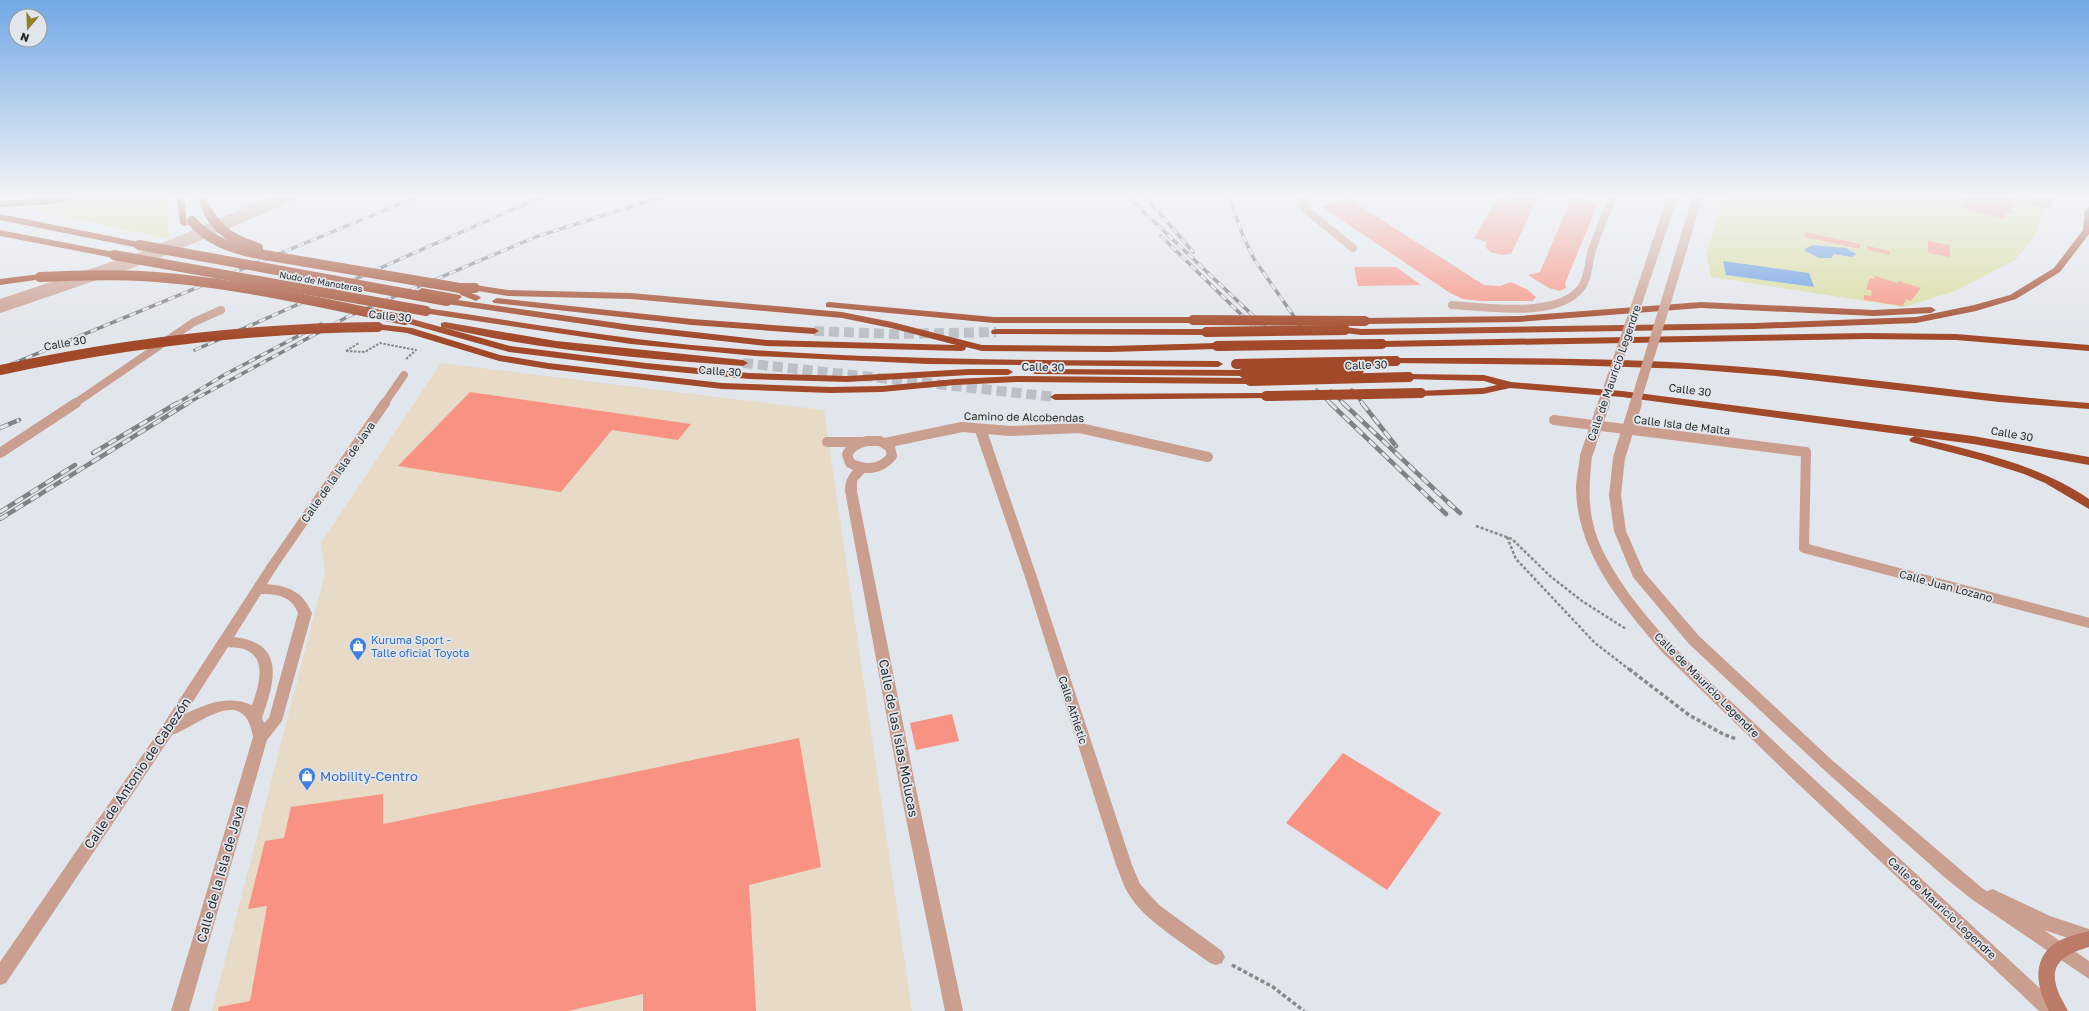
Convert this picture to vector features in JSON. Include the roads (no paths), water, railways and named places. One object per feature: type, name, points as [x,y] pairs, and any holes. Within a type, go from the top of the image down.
[{"type":"highway","name":"Nudo de Manoteras","points":[[53,243],[426,311],[506,324],[753,353],[985,362],[1400,364]]},
{"type":"highway","points":[[130,243],[206,258],[456,297],[476,293]]},
{"type":"highway","points":[[208,243],[229,252],[456,297]]},
{"type":"highway","points":[[223,243],[242,250],[460,288],[476,293],[692,322],[814,331]]},
{"type":"highway","name":"Calle 30","points":[[245,243],[275,252],[476,293],[603,294],[842,315],[892,324],[939,338],[982,348],[1110,349],[1217,346],[1289,347],[1382,344],[1867,336],[1956,337],[2089,348]]},
{"type":"highway","points":[[603,294],[658,292],[994,320],[1193,320],[1368,327],[1841,324],[1916,320],[1976,308],[2013,297],[2057,270],[2078,243]]},
{"type":"highway","points":[[206,258],[232,259],[632,328],[766,343],[925,348],[982,348]]},
{"type":"highway","points":[[0,282],[40,277],[100,275],[155,277],[234,287],[477,330],[510,338],[644,355],[744,363]]},
{"type":"highway","points":[[996,332],[1206,332],[1345,330],[1368,327],[1544,323],[1584,320],[1592,315],[1649,308],[1701,305],[1874,313],[1924,311],[1996,296],[2037,281]]},
{"type":"highway","points":[[441,313],[477,330]]},
{"type":"highway","points":[[409,318],[509,349],[646,366],[748,376],[847,379],[968,372],[1247,377],[1400,364],[1513,362],[1666,364],[1806,375],[2035,403],[2089,406]]},
{"type":"highway","name":"Calle 30","points":[[0,370],[49,359],[161,340],[277,328],[378,327],[408,330],[499,358],[722,386],[882,389],[955,382],[1017,379],[1247,377],[1484,378],[1511,384],[1622,394],[1973,440],[2089,461]]},
{"type":"highway","points":[[1055,397],[1266,396],[1421,393],[1483,391],[1511,384]]},
{"type":"highway","points":[[1873,428],[2025,470],[2056,482],[2089,505]]},
{"type":"main road","points":[[2059,1011],[2051,1000],[2046,981],[2048,965],[2060,950],[2089,938]]},
{"type":"street","points":[[0,302],[147,253],[170,243]]},
{"type":"street","name":"Calle de Mauricio Legendre","points":[[1657,243],[1586,456],[1582,490],[1587,529],[1612,582],[1667,648],[1799,775],[2052,1011]]},
{"type":"street","name":"Calle de Mauricio Legendre","points":[[1684,243],[1619,458],[1615,495],[1620,531],[1638,574],[1694,640],[1828,765],[1949,871],[1994,905],[2089,971]]},
{"type":"street","name":"Calle Athletic","points":[[980,428],[1031,577],[1124,865],[1134,889],[1153,910],[1216,957]]},
{"type":"street","name":"Calle de las Islas Molucas","points":[[862,469],[851,480],[851,490],[908,786],[954,1011]]},
{"type":"street","name":"Calle de Antonio de Cabezón","points":[[0,977],[164,735],[271,568]]},
{"type":"street","name":"Calle de la Isla de Java","points":[[180,1011],[260,737],[275,721],[305,613],[302,603],[291,593],[272,589],[258,589]]},
{"type":"street","points":[[224,641],[249,645],[259,651],[266,661],[266,674],[263,692],[255,718]]},
{"type":"street","points":[[164,735],[191,717],[215,707],[231,706],[246,708],[255,718],[260,737]]},
{"type":"street","name":"Calle de Mauricio Legendre","points":[[1949,871],[2019,910],[2046,923],[2089,938]]},
{"type":"lane","points":[[0,309],[149,258],[184,243]]},
{"type":"lane","points":[[1347,243],[1353,248]]},
{"type":"lane","points":[[1452,305],[1535,307],[1557,304],[1576,295],[1582,288],[1595,243]]},
{"type":"lane","points":[[0,453],[127,369],[194,322],[221,310]]},
{"type":"lane","name":"Calle de la Isla de Java","points":[[271,568],[404,375]]},
{"type":"lane","name":"Calle Isla de Malta","points":[[1554,420],[1806,452],[1804,548]]},
{"type":"lane","name":"Camino de Alcobendas","points":[[886,443],[962,427],[1011,430],[1080,428],[1208,457]]},
{"type":"lane","points":[[827,442],[861,442],[874,440],[886,443],[892,451],[889,461],[877,468],[862,469],[850,463],[847,459],[850,449],[861,442]]},
{"type":"lane","name":"Calle Juan Lozano","points":[[1804,548],[2089,623]]},
{"type":"water","points":[[1813,245],[1846,248],[1856,254],[1852,257],[1834,254],[1831,258],[1819,258],[1805,251],[1805,249]]},
{"type":"water","points":[[1723,261],[1809,273],[1814,287],[1726,275]]},
{"type":"tunnel","points":[[814,331],[894,334],[996,332]]},
{"type":"tunnel","points":[[743,363],[1055,397]]},
{"type":"railway","points":[[0,369],[305,243]]},
{"type":"railway","points":[[195,350],[436,243]]},
{"type":"railway","points":[[186,404],[349,316],[521,243]]},
{"type":"railway","points":[[1168,243],[1255,328]]},
{"type":"railway","points":[[1177,243],[1265,327]]},
{"type":"railway","points":[[1185,243],[1193,252]]},
{"type":"railway","points":[[1246,243],[1254,259],[1302,328]]},
{"type":"railway","points":[[176,404],[224,375],[321,324]]},
{"type":"railway","points":[[1317,390],[1330,403]]},
{"type":"railway","points":[[1352,390],[1363,404]]},
{"type":"railway","points":[[1331,391],[1343,403]]},
{"type":"railway","points":[[93,453],[177,403]]},
{"type":"railway","points":[[0,519],[188,403]]},
{"type":"railway","points":[[1330,403],[1446,514]]},
{"type":"railway","points":[[1343,403],[1452,506]]},
{"type":"railway","points":[[1362,403],[1396,446]]},
{"type":"railway","points":[[0,428],[19,420]]},
{"type":"railway","points":[[0,512],[75,465]]},
{"type":"railway","points":[[1448,502],[1460,513]]},
{"type":"place","name":"Kuruma Sport - Talle oficial Toyota","points":[[358,661]]},
{"type":"place","name":"Mobility-Centro","points":[[307,791]]}]
